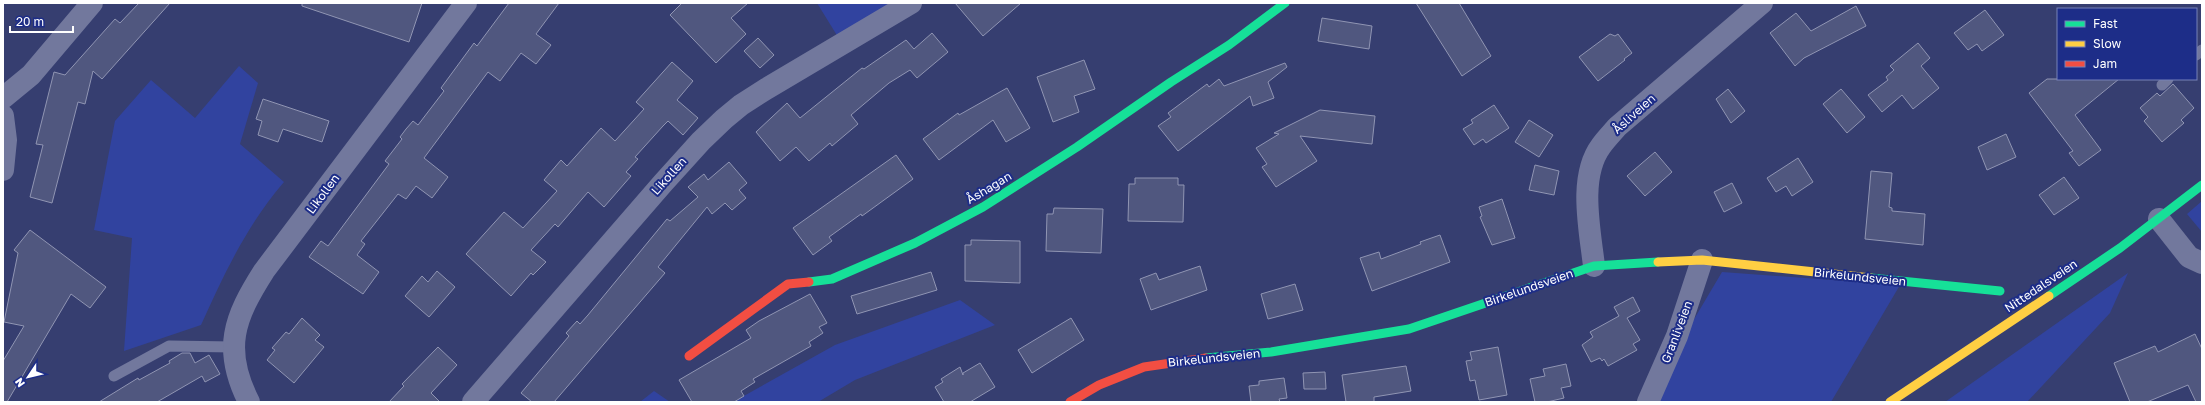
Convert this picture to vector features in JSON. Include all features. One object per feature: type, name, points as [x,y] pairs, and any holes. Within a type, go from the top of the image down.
[{"type":"street","points":[[3,98],[31,75],[92,3]]},
{"type":"street","name":"Likollen","points":[[249,402],[234,367],[233,347],[235,330],[249,294],[264,271],[466,3]]},
{"type":"street","name":"Likollen","points":[[473,402],[663,183],[701,141],[724,119],[741,105],[766,89],[911,3]]},
{"type":"street","name":"Åshagan","points":[[689,356],[788,284],[832,279],[914,243],[983,207],[1078,148],[1171,82],[1229,45],[1285,3]]},
{"type":"street","name":"Åsliveien","points":[[1594,266],[1587,207],[1591,167],[1600,146],[1617,127],[1762,3]]},
{"type":"street","points":[[3,116],[6,140],[3,170]]},
{"type":"street","name":"Nittedalsveien","points":[[1890,402],[2120,248],[2202,185]]},
{"type":"street","points":[[2159,219],[2189,257],[2202,263]]},
{"type":"street","name":"Birkelundsveien","points":[[1070,402],[1099,385],[1144,367],[1179,361],[1271,352],[1409,329],[1594,266],[1702,260],[2000,291]]},
{"type":"street","name":"Granliveien","points":[[1648,402],[1677,336],[1702,260]]},
{"type":"lane","points":[[114,376],[169,346],[233,347]]},
{"type":"shaded area","points":[[817,3],[891,3],[838,37]]},
{"type":"shaded area","points":[[239,66],[258,83],[240,144],[284,182],[259,215],[237,250],[201,325],[124,351],[132,238],[94,230],[115,121],[151,80],[195,118]]},
{"type":"shaded area","points":[[2202,201],[2202,232],[2187,214]]},
{"type":"shaded area","points":[[1722,272],[1900,285],[1831,402],[1645,402]]},
{"type":"shaded area","points":[[2128,273],[2110,313],[2027,402],[1945,402]]},
{"type":"shaded area","points":[[960,300],[995,325],[855,380],[818,402],[733,402],[835,345]]},
{"type":"shaded area","points":[[654,391],[670,402],[640,402]]},
{"type":"building","points":[[139,3],[170,3],[102,79],[93,71],[85,104],[78,102],[52,203],[30,197],[43,145],[36,144],[54,72],[65,75],[115,19],[120,23]]},
{"type":"building","points":[[302,3],[422,3],[409,42],[302,6]]},
{"type":"building","points":[[509,3],[559,3],[536,34],[551,45],[536,64],[521,53],[500,81],[488,72],[424,158],[448,177],[432,198],[416,186],[406,199],[398,194],[361,241],[365,244],[357,255],[379,272],[363,294],[309,257],[321,241],[328,246],[389,164],[385,161],[402,139],[400,137],[413,121],[418,125],[444,91],[441,88],[474,43],[477,46]]},
{"type":"building","points":[[682,3],[748,3],[731,18],[746,34],[716,63],[670,15]]},
{"type":"building","points":[[955,3],[1021,3],[983,36]]},
{"type":"building","points":[[1416,3],[1459,3],[1491,56],[1462,76]]},
{"type":"building","points":[[1856,6],[1866,26],[1804,58],[1795,66],[1770,33],[1796,13],[1811,31]]},
{"type":"building","points":[[1985,10],[2004,35],[1982,51],[1977,44],[1968,50],[1954,33]]},
{"type":"building","points":[[1322,18],[1372,26],[1369,49],[1318,41]]},
{"type":"building","points":[[932,33],[948,52],[917,78],[910,70],[889,83],[851,115],[858,124],[832,146],[830,143],[809,161],[796,147],[780,161],[756,132],[787,103],[800,118],[862,68],[864,69],[906,40],[914,49]]},
{"type":"building","points":[[1610,34],[1615,36],[1618,34],[1632,53],[1598,81],[1579,57]]},
{"type":"building","points":[[758,38],[774,55],[760,68],[744,51]]},
{"type":"building","points":[[1918,43],[1930,58],[1921,66],[1939,88],[1913,109],[1902,95],[1882,112],[1868,95],[1888,80],[1886,77],[1894,70],[1890,66]]},
{"type":"building","points":[[1084,60],[1095,89],[1074,96],[1079,112],[1053,122],[1037,77]]},
{"type":"building","points":[[672,62],[693,81],[677,100],[698,118],[683,135],[668,121],[635,157],[638,159],[626,172],[631,176],[604,207],[588,192],[558,227],[555,224],[531,250],[546,262],[533,275],[531,273],[511,296],[466,254],[504,212],[523,228],[557,191],[544,180],[561,160],[567,166],[601,128],[615,141],[644,109],[636,102]]},
{"type":"building","points":[[1285,63],[1287,67],[1268,82],[1274,98],[1253,106],[1250,96],[1178,151],[1158,126],[1171,117],[1168,113],[1207,84],[1209,87],[1219,79],[1224,86]]},
{"type":"building","points":[[2047,79],[2118,80],[2075,115],[2101,150],[2079,166],[2069,153],[2073,151],[2029,93]]},
{"type":"building","points":[[2173,84],[2194,108],[2181,120],[2184,123],[2162,142],[2144,121],[2148,117],[2140,108],[2157,93],[2160,96]]},
{"type":"building","points":[[1007,88],[1030,128],[1006,142],[993,120],[939,160],[923,139],[958,113],[959,115]]},
{"type":"building","points":[[1728,89],[1745,111],[1731,123],[1716,99]]},
{"type":"building","points":[[1841,89],[1865,117],[1847,133],[1823,104]]},
{"type":"building","points":[[263,99],[329,121],[322,142],[283,129],[278,142],[258,135],[262,121],[256,119]]},
{"type":"building","points":[[1494,105],[1509,128],[1486,143],[1483,139],[1474,145],[1463,129],[1473,123],[1471,120]]},
{"type":"building","points":[[1320,110],[1375,116],[1372,144],[1300,136],[1317,161],[1276,187],[1262,167],[1267,164],[1256,148],[1279,134],[1274,133]]},
{"type":"building","points":[[1529,120],[1553,135],[1539,157],[1515,142]]},
{"type":"building","points":[[2006,134],[2016,157],[1987,170],[1978,147]]},
{"type":"building","points":[[1655,152],[1672,172],[1645,196],[1627,176]]},
{"type":"building","points":[[896,155],[913,179],[862,216],[861,214],[829,237],[832,241],[813,255],[793,228]]},
{"type":"building","points":[[1798,158],[1813,182],[1792,196],[1786,186],[1776,192],[1767,178]]},
{"type":"building","points":[[729,162],[747,183],[739,190],[746,198],[732,210],[725,203],[712,214],[707,207],[658,267],[665,273],[554,402],[532,402],[521,393],[569,336],[566,333],[577,321],[580,324],[588,315],[667,219],[670,221],[698,197],[688,187],[704,174],[708,180]]},
{"type":"building","points":[[1535,165],[1559,171],[1554,195],[1529,190]]},
{"type":"building","points":[[1871,171],[1892,173],[1889,207],[1892,208],[1892,211],[1925,214],[1923,245],[1865,239]]},
{"type":"building","points":[[2064,177],[2079,198],[2054,215],[2039,195]]},
{"type":"building","points":[[1135,178],[1178,178],[1178,185],[1184,185],[1183,222],[1128,221],[1129,184],[1135,184]]},
{"type":"building","points":[[1732,183],[1742,203],[1724,212],[1714,192]]},
{"type":"building","points":[[1502,199],[1515,238],[1492,245],[1480,217],[1482,216],[1479,207]]},
{"type":"building","points":[[1054,208],[1103,209],[1101,253],[1046,251],[1047,214],[1053,214]]},
{"type":"building","points":[[30,230],[106,287],[90,308],[71,294],[7,402],[3,402],[3,361],[24,326],[4,322],[18,253],[14,250]]},
{"type":"building","points":[[1440,235],[1450,262],[1372,291],[1360,258],[1379,252],[1381,259]]},
{"type":"building","points":[[971,240],[1020,241],[1020,283],[965,281],[965,245],[971,245]]},
{"type":"building","points":[[1200,266],[1207,290],[1151,310],[1140,279],[1156,273],[1159,280]]},
{"type":"building","points":[[437,271],[455,287],[429,317],[405,296],[422,276],[428,282]]},
{"type":"building","points":[[931,272],[937,290],[857,314],[851,296]]},
{"type":"building","points":[[1295,284],[1303,310],[1268,319],[1261,294]]},
{"type":"building","points":[[810,294],[827,323],[819,327],[823,333],[809,342],[811,346],[753,379],[755,382],[741,391],[744,396],[734,402],[692,402],[679,380],[751,338],[746,330],[759,321]]},
{"type":"building","points":[[1633,297],[1640,311],[1627,318],[1640,340],[1633,344],[1637,350],[1608,366],[1604,359],[1602,361],[1600,358],[1591,362],[1582,345],[1593,337],[1590,332],[1619,316],[1614,307]]},
{"type":"building","points":[[302,318],[320,335],[315,340],[324,347],[294,383],[267,360],[275,350],[272,348],[286,332],[289,334]]},
{"type":"building","points":[[1071,318],[1084,340],[1032,373],[1018,350]]},
{"type":"building","points":[[2195,334],[2202,349],[2202,402],[2196,402],[2188,385],[2147,402],[2130,402],[2114,363],[2155,346],[2158,352]]},
{"type":"building","points":[[438,347],[457,365],[431,393],[440,402],[389,402],[404,386],[402,384]]},
{"type":"building","points":[[1498,347],[1507,395],[1479,400],[1475,380],[1470,381],[1466,361],[1472,360],[1470,352]]},
{"type":"building","points":[[182,353],[190,353],[195,363],[209,355],[220,374],[205,382],[202,376],[157,402],[99,402],[138,378],[139,380],[170,363],[169,361]]},
{"type":"building","points":[[980,363],[995,387],[970,402],[944,402],[935,387],[943,382],[941,379],[960,367],[963,375],[963,373]]},
{"type":"building","points":[[1566,364],[1571,386],[1561,388],[1564,398],[1547,402],[1535,402],[1530,379],[1545,376],[1543,369]]},
{"type":"building","points":[[1406,366],[1411,391],[1374,397],[1374,402],[1346,402],[1342,375]]},
{"type":"building","points":[[1325,372],[1326,389],[1304,389],[1303,373]]},
{"type":"building","points":[[1284,378],[1287,398],[1279,399],[1280,402],[1251,402],[1249,386],[1259,385],[1259,381]]},
{"type":"traffic: fast","points":[[809,282],[832,279],[915,243],[983,207],[1077,147],[1171,82],[1229,45],[1285,3]]},
{"type":"traffic: fast","points":[[2049,296],[2120,248],[2202,185]]},
{"type":"traffic: fast","points":[[1206,358],[1271,352],[1409,329],[1594,266],[1658,262]]},
{"type":"traffic: fast","points":[[1871,278],[2000,291]]},
{"type":"traffic: slow","points":[[1658,262],[1702,260],[1871,278]]},
{"type":"traffic: slow","points":[[1890,402],[2049,296]]},
{"type":"traffic: jam","points":[[689,356],[788,284],[809,282]]},
{"type":"traffic: jam","points":[[1070,402],[1099,385],[1144,367],[1206,358]]}]
